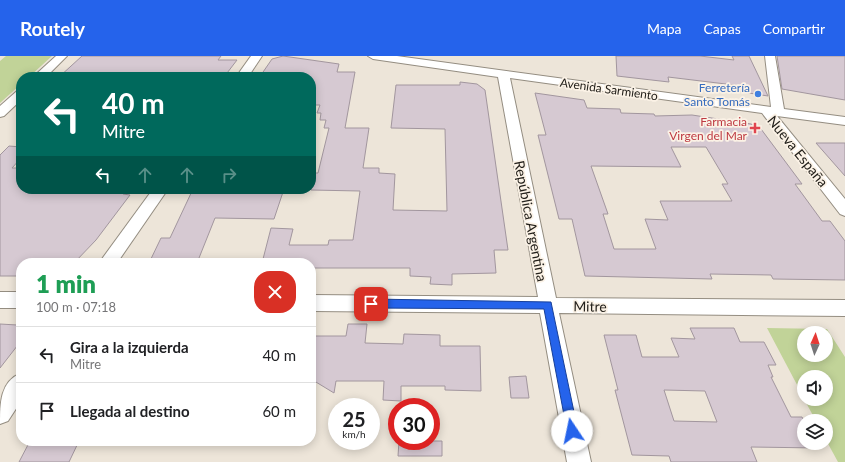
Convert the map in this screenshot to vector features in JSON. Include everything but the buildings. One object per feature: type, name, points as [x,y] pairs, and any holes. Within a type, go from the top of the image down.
[{"type":"street","points":[[44,72],[62,56]]},
{"type":"street","points":[[246,72],[257,56]]},
{"type":"street","name":"Avenida Sarmiento","points":[[374,56],[845,121]]},
{"type":"street","points":[[770,56],[772,111]]},
{"type":"street","name":"República Argentina","points":[[503,74],[579,462]]},
{"type":"street","points":[[0,113],[16,99]]},
{"type":"street","name":"Nueva España","points":[[772,111],[845,210]]},
{"type":"street","points":[[112,258],[157,194]]},
{"type":"street","points":[[0,300],[16,300]]},
{"type":"street","name":"Mitre","points":[[316,303],[845,308]]},
{"type":"street","points":[[0,413],[16,390]]},
{"type":"green space","points":[[6,56],[52,56],[34,72],[16,72],[16,89],[0,103],[0,61]]},
{"type":"green space","points":[[767,328],[797,328],[797,362],[833,362],[833,338],[845,357],[845,462],[838,462],[831,450],[833,450],[833,414],[812,414],[808,406],[833,406],[833,370],[797,370],[797,385]]},
{"type":"place","name":"Ferretería Santo Tomás","points":[[758,94]]},
{"type":"place","name":"Farmacia Virgen del Mar","points":[[755,128]]},
{"type":"route","points":[[371,304],[548,305],[572,431]]}]
